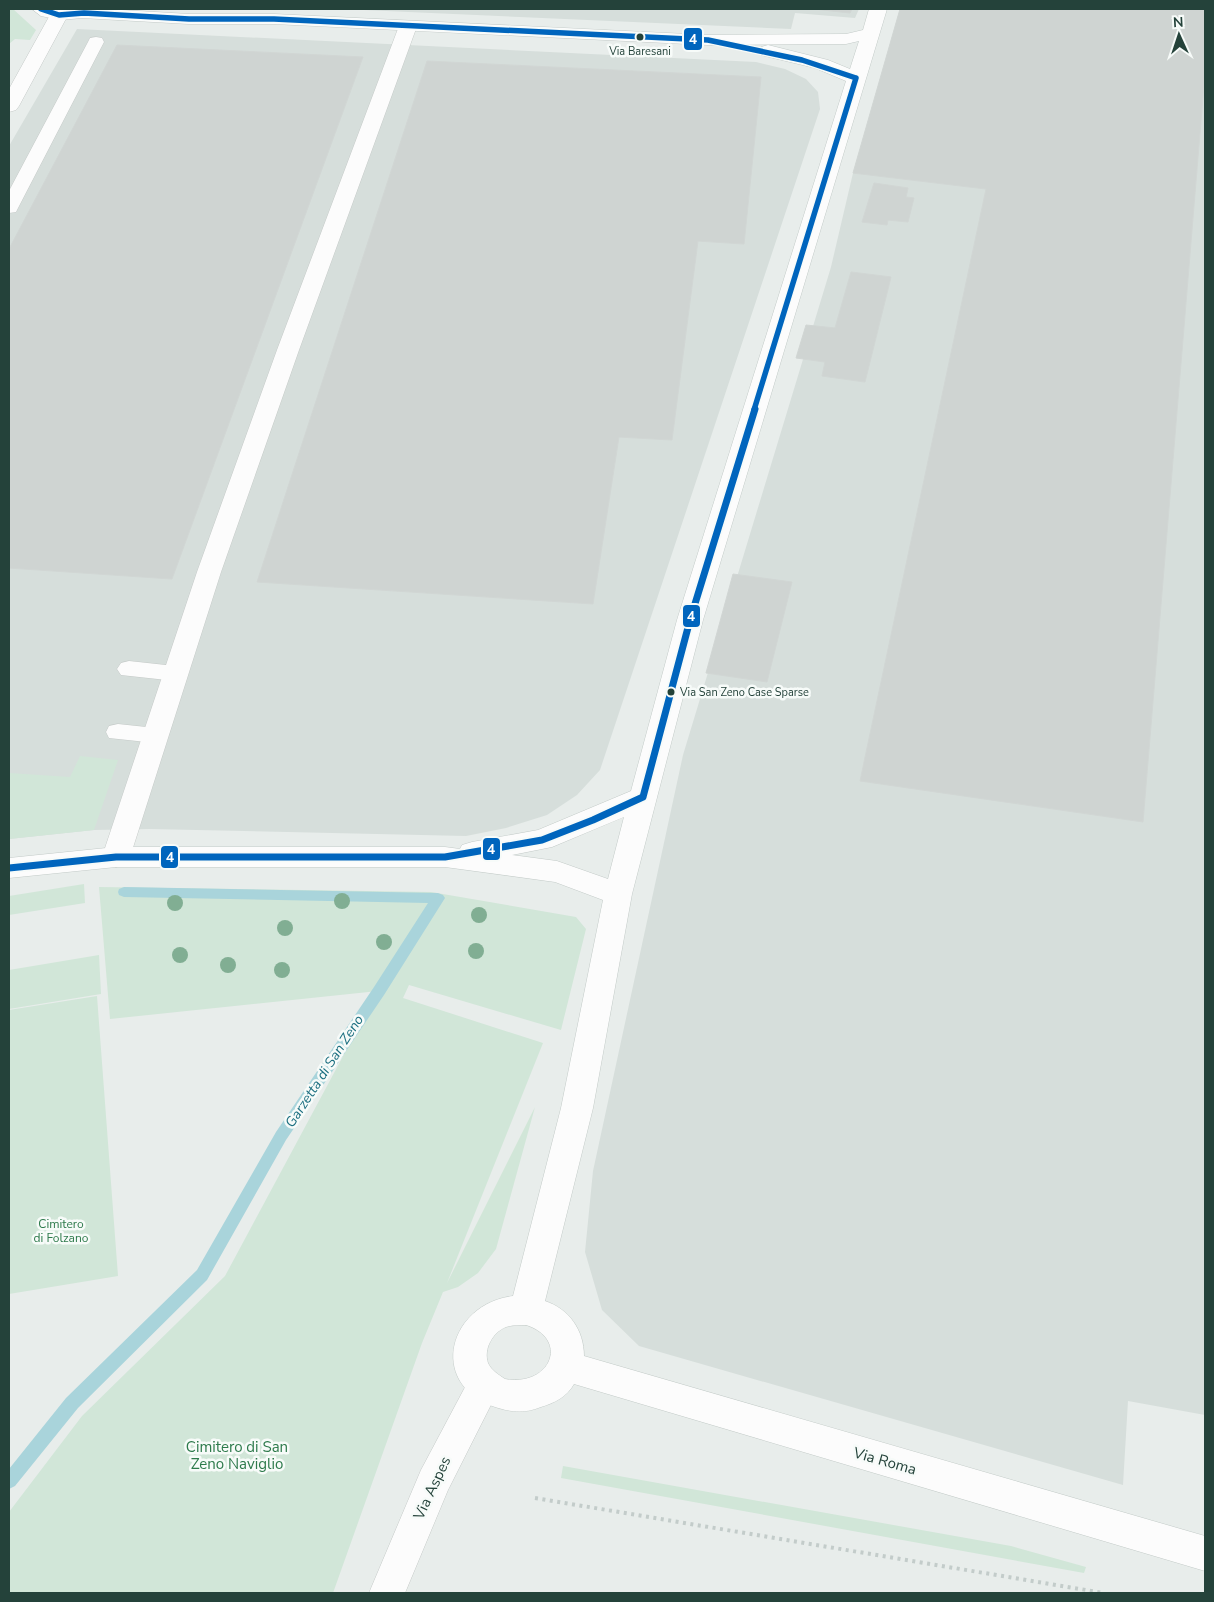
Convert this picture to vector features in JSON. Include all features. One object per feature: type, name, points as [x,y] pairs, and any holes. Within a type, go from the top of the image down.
[{"type":"street","points":[[41,9],[59,15],[89,11],[189,19],[274,19],[708,40],[846,39],[871,33]]},
{"type":"street","points":[[188,9],[274,19]]},
{"type":"street","points":[[526,1310],[577,1108],[618,894],[690,620],[878,9]]},
{"type":"street","points":[[9,106],[59,15]]},
{"type":"street","points":[[116,857],[209,572],[285,359],[408,26]]},
{"type":"street","points":[[708,40],[794,57],[821,64],[856,78]]},
{"type":"street","points":[[445,857],[542,840],[593,820],[643,797]]},
{"type":"street","points":[[9,868],[116,857],[445,857],[557,872],[618,894]]},
{"type":"street","points":[[526,1310],[544,1315],[557,1325],[565,1336],[568,1349],[566,1366],[555,1382],[543,1391],[526,1396],[502,1395],[484,1385],[475,1373],[470,1360],[471,1345],[477,1332],[488,1320],[503,1313],[526,1310]]},
{"type":"street","name":"Via Roma","points":[[566,1366],[1205,1554]]},
{"type":"street","name":"Via Aspes","points":[[387,1593],[434,1482],[484,1385]]},
{"type":"lane","points":[[9,208],[96,42]]},
{"type":"lane","points":[[128,669],[176,673]]},
{"type":"lane","points":[[118,732],[156,734]]},
{"type":"path","points":[[535,1498],[1104,1593]]},
{"type":"shaded area","points":[[341,9],[859,9],[855,18],[795,13],[791,29]]},
{"type":"shaded area","points":[[900,9],[1205,9],[1205,1415],[1128,1401],[1123,1485],[639,1346],[602,1310],[585,1252],[593,1171],[683,755],[831,267],[853,173]]},
{"type":"shaded area","points":[[77,29],[756,62],[785,69],[806,79],[818,92],[820,109],[600,770],[577,795],[547,815],[506,828],[466,836],[149,829],[94,830],[9,839],[9,146]]},
{"type":"green space","points":[[9,9],[13,9],[36,30],[30,40],[15,39],[9,44]]},
{"type":"green space","points":[[80,756],[118,760],[94,830],[9,839],[9,773],[70,777]]},
{"type":"green space","points":[[84,884],[85,903],[9,915],[9,896]]},
{"type":"green space","name":"Cimitero di San Zeno Naviglio","points":[[99,887],[431,892],[576,917],[586,929],[561,1030],[409,985],[403,998],[543,1043],[447,1283],[535,1107],[496,1249],[478,1273],[458,1287],[443,1292],[422,1343],[333,1593],[9,1593],[9,1512],[82,1416],[225,1276],[378,991],[110,1019]]},
{"type":"green space","points":[[99,955],[101,994],[9,1009],[9,970]]},
{"type":"green space","name":"Cimitero di Folzano","points":[[97,996],[118,1276],[9,1294],[9,1010]]},
{"type":"green space","points":[[563,1466],[1011,1546],[1086,1567],[1084,1573],[561,1478]]},
{"type":"building","points":[[814,9],[852,9],[850,13]]},
{"type":"building","points":[[900,9],[1205,9],[1205,73],[1143,822],[860,781],[986,189],[853,173]]},
{"type":"building","points":[[117,45],[363,57],[172,579],[9,568],[9,249]]},
{"type":"building","points":[[427,61],[761,77],[744,244],[698,241],[672,440],[619,437],[593,604],[257,582]]},
{"type":"building","points":[[874,183],[908,188],[906,197],[914,198],[908,222],[888,220],[887,225],[862,222]]},
{"type":"building","points":[[851,272],[891,277],[865,382],[822,376],[825,362],[796,358],[806,325],[835,328]]},
{"type":"building","points":[[733,574],[792,582],[767,682],[706,673]]},
{"type":"waterway","name":"Garzetta di San Zeno","points":[[9,1481],[72,1403],[202,1275],[281,1136],[379,991],[438,898],[124,892]]},
{"type":"transit line","name":"4","points":[[41,9],[59,15],[84,13],[189,19],[274,19],[708,40],[802,60],[856,78]]},
{"type":"transit line","name":"4","points":[[643,797],[690,620],[856,78]]},
{"type":"transit line","name":"4","points":[[9,868],[116,857],[445,857],[542,840],[593,820],[643,797]]},
{"type":"place","name":"Via Baresani","points":[[640,37]]},
{"type":"place","name":"Via San Zeno Case Sparse","points":[[671,692]]}]
